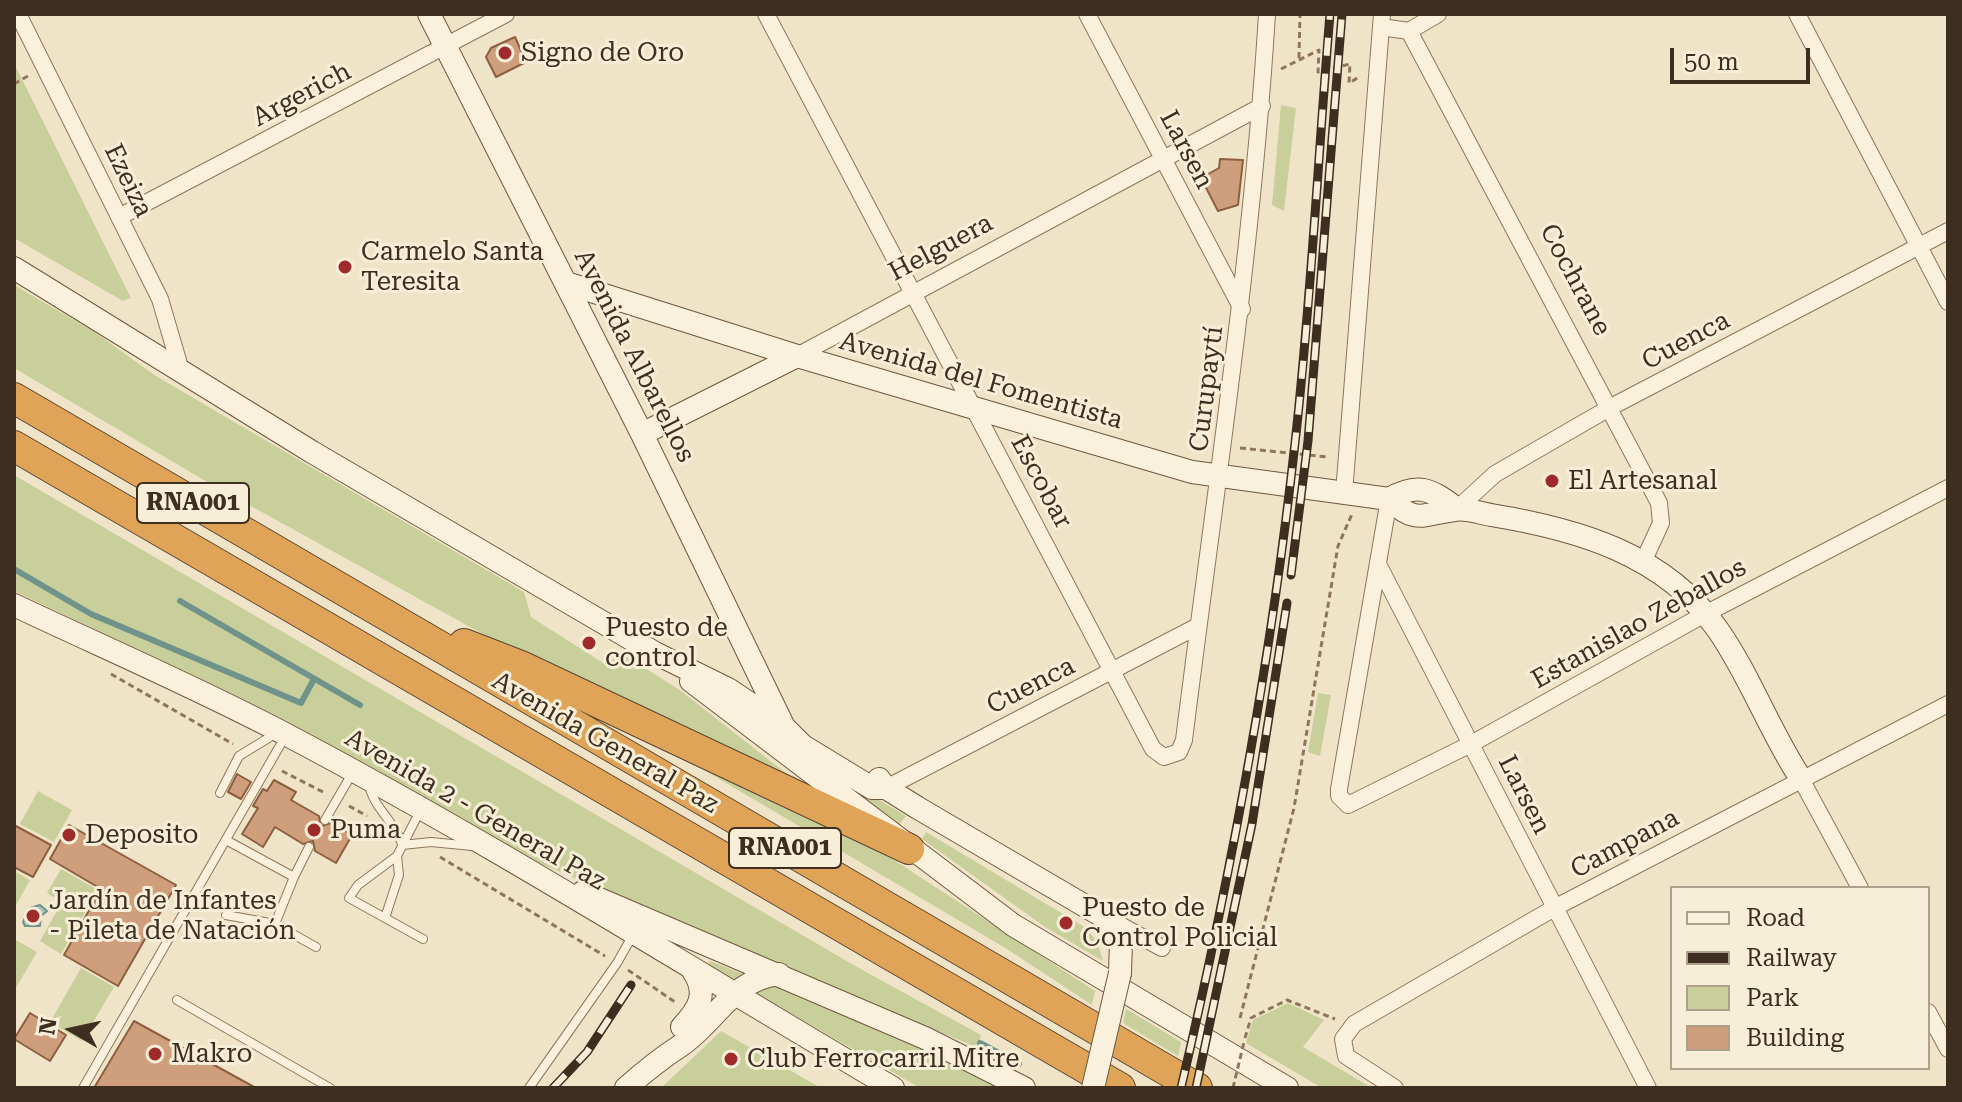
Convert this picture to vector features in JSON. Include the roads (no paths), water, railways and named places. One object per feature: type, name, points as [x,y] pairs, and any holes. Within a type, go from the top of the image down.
[{"type":"highway","name":"Avenida General Paz","points":[[14,398],[1197,1088]]},
{"type":"highway","name":"Avenida General Paz","points":[[14,446],[1120,1088]]},
{"type":"highway","points":[[373,608],[523,667],[909,849]]},
{"type":"street","name":"Ezeiza","points":[[18,14],[160,299],[182,374]]},
{"type":"street","name":"Avenida Albarellos","points":[[429,14],[642,434],[783,726]]},
{"type":"street","name":"Argerich","points":[[119,217],[506,14]]},
{"type":"street","name":"Escobar","points":[[766,14],[1153,749],[1164,757]]},
{"type":"street","name":"Larsen","points":[[1087,14],[1242,309]]},
{"type":"street","name":"Curupaytí","points":[[1164,757],[1179,752],[1184,740],[1242,309],[1262,106],[1267,14]]},
{"type":"street","points":[[1351,494],[1348,459],[1382,20],[1409,31],[1438,14]]},
{"type":"street","points":[[1797,14],[1948,302]]},
{"type":"street","name":"Cochrane","points":[[1409,31],[1611,407],[1659,503],[1661,523],[1644,560]]},
{"type":"street","name":"Helguera","points":[[642,434],[797,356],[1262,106]]},
{"type":"street","name":"Cuenca","points":[[1457,509],[1495,474],[1611,407],[1948,231]]},
{"type":"street","points":[[14,268],[125,334],[182,374],[655,653],[728,689],[783,726],[809,736],[877,777],[886,788],[1162,948]]},
{"type":"street","name":"Avenida del Fomentista","points":[[566,283],[797,356],[1192,472],[1389,499],[1408,488],[1436,492],[1457,509],[1547,524],[1644,560],[1658,569],[1705,614]]},
{"type":"street","name":"Estanislao Zeballos","points":[[1379,566],[1339,789],[1342,802],[1354,805],[1705,614],[1948,488]]},
{"type":"street","points":[[1379,566],[1389,499]]},
{"type":"street","name":"Larsen","points":[[1379,566],[1648,1088]]},
{"type":"street","name":"Avenida 2 - General Paz","points":[[14,605],[283,733],[480,844],[638,926]]},
{"type":"street","points":[[1705,614],[1718,629],[1859,886]]},
{"type":"street","name":"Cuenca","points":[[886,788],[1198,626]]},
{"type":"street","points":[[655,653],[909,849],[1013,925],[1287,1088]]},
{"type":"street","name":"Campana","points":[[1395,1088],[1352,1063],[1342,1048],[1343,1039],[1354,1024],[1556,907],[1948,704]]},
{"type":"street","points":[[1093,1088],[1120,973],[1121,942],[1104,917]]},
{"type":"street","points":[[638,926],[693,971],[893,1088]]},
{"type":"street","points":[[638,926],[779,974],[925,1038],[1024,1088]]},
{"type":"street","points":[[626,1088],[666,1051],[673,1036],[699,1006],[701,988],[693,971]]},
{"type":"street","points":[[666,1051],[680,1046],[733,994],[754,979],[779,974]]},
{"type":"street","points":[[1930,1016],[1948,1049]]},
{"type":"lane","points":[[220,793],[239,756],[283,733]]},
{"type":"lane","points":[[83,1088],[270,765],[283,733]]},
{"type":"lane","points":[[325,820],[337,800],[361,775],[371,797],[398,832],[402,845]]},
{"type":"lane","points":[[420,811],[397,856],[358,885],[349,898],[423,939]]},
{"type":"lane","points":[[226,840],[294,877]]},
{"type":"lane","points":[[402,845],[416,843],[468,847],[480,844]]},
{"type":"lane","points":[[275,924],[309,847]]},
{"type":"lane","points":[[385,918],[399,875],[397,856]]},
{"type":"lane","points":[[226,915],[275,924],[316,947]]},
{"type":"lane","points":[[529,1088],[617,963],[638,926]]},
{"type":"lane","points":[[177,1000],[330,1088]]},
{"type":"water","name":"Jardín de Infantes - Pileta de Natación","points":[[40,905],[47,911],[41,916],[40,926],[25,926],[23,922],[30,908]]},
{"type":"waterway","points":[[14,569],[91,614],[301,703],[314,679]]},
{"type":"waterway","points":[[180,601],[360,705]]},
{"type":"waterway","points":[[980,1043],[1019,1064]]},
{"type":"railway","points":[[1181,1088],[1233,848],[1274,606],[1301,390],[1330,14]]},
{"type":"railway","points":[[1291,575],[1308,441],[1342,14]]},
{"type":"railway","points":[[1196,1088],[1252,824],[1287,603]]},
{"type":"railway","points":[[553,1088],[587,1052],[631,985]]},
{"type":"place","name":"Signo de Oro","points":[[505,53]]},
{"type":"place","name":"Carmelo Santa Teresita","points":[[345,267]]},
{"type":"place","name":"El Artesanal","points":[[1552,481]]},
{"type":"place","name":"Puesto de control","points":[[589,643]]},
{"type":"place","name":"Puma","points":[[314,830]]},
{"type":"place","name":"Deposito","points":[[69,835]]},
{"type":"place","name":"Jardín de Infantes - Pileta de Natación","points":[[33,916]]},
{"type":"place","name":"Puesto de Control Policial","points":[[1066,923]]},
{"type":"place","name":"Makro","points":[[155,1054]]},
{"type":"place","name":"Club Ferrocarril Mitre","points":[[731,1059]]}]
